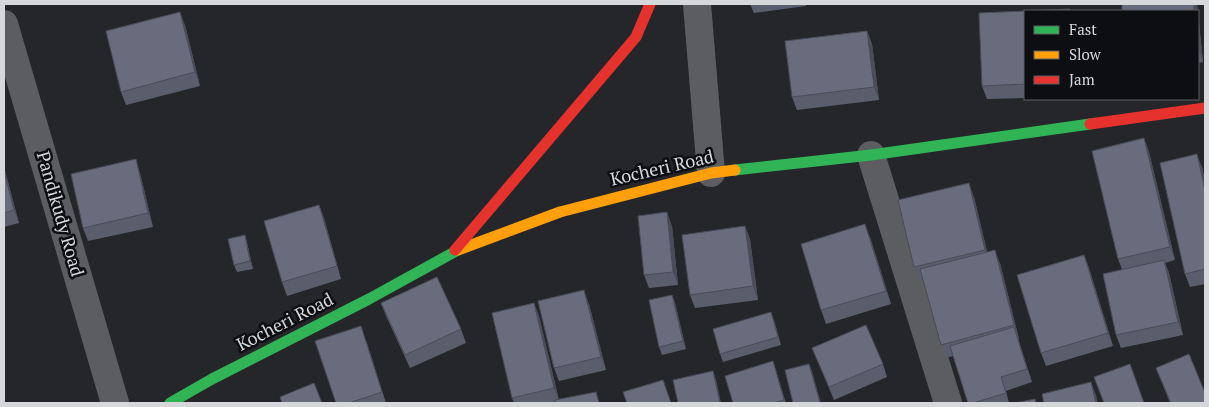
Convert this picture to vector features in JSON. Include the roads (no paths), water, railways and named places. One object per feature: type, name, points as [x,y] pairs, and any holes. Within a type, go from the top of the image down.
[{"type":"main road","points":[[453,252],[636,37],[650,4]]},
{"type":"main road","name":"Kocheri Road","points":[[170,403],[212,379],[369,299],[453,252],[560,212],[711,173],[871,155],[1205,108]]},
{"type":"street","points":[[697,4],[711,173]]},
{"type":"street","name":"Pandikudy Road","points":[[4,24],[115,403]]},
{"type":"street","points":[[871,155],[948,403]]}]
